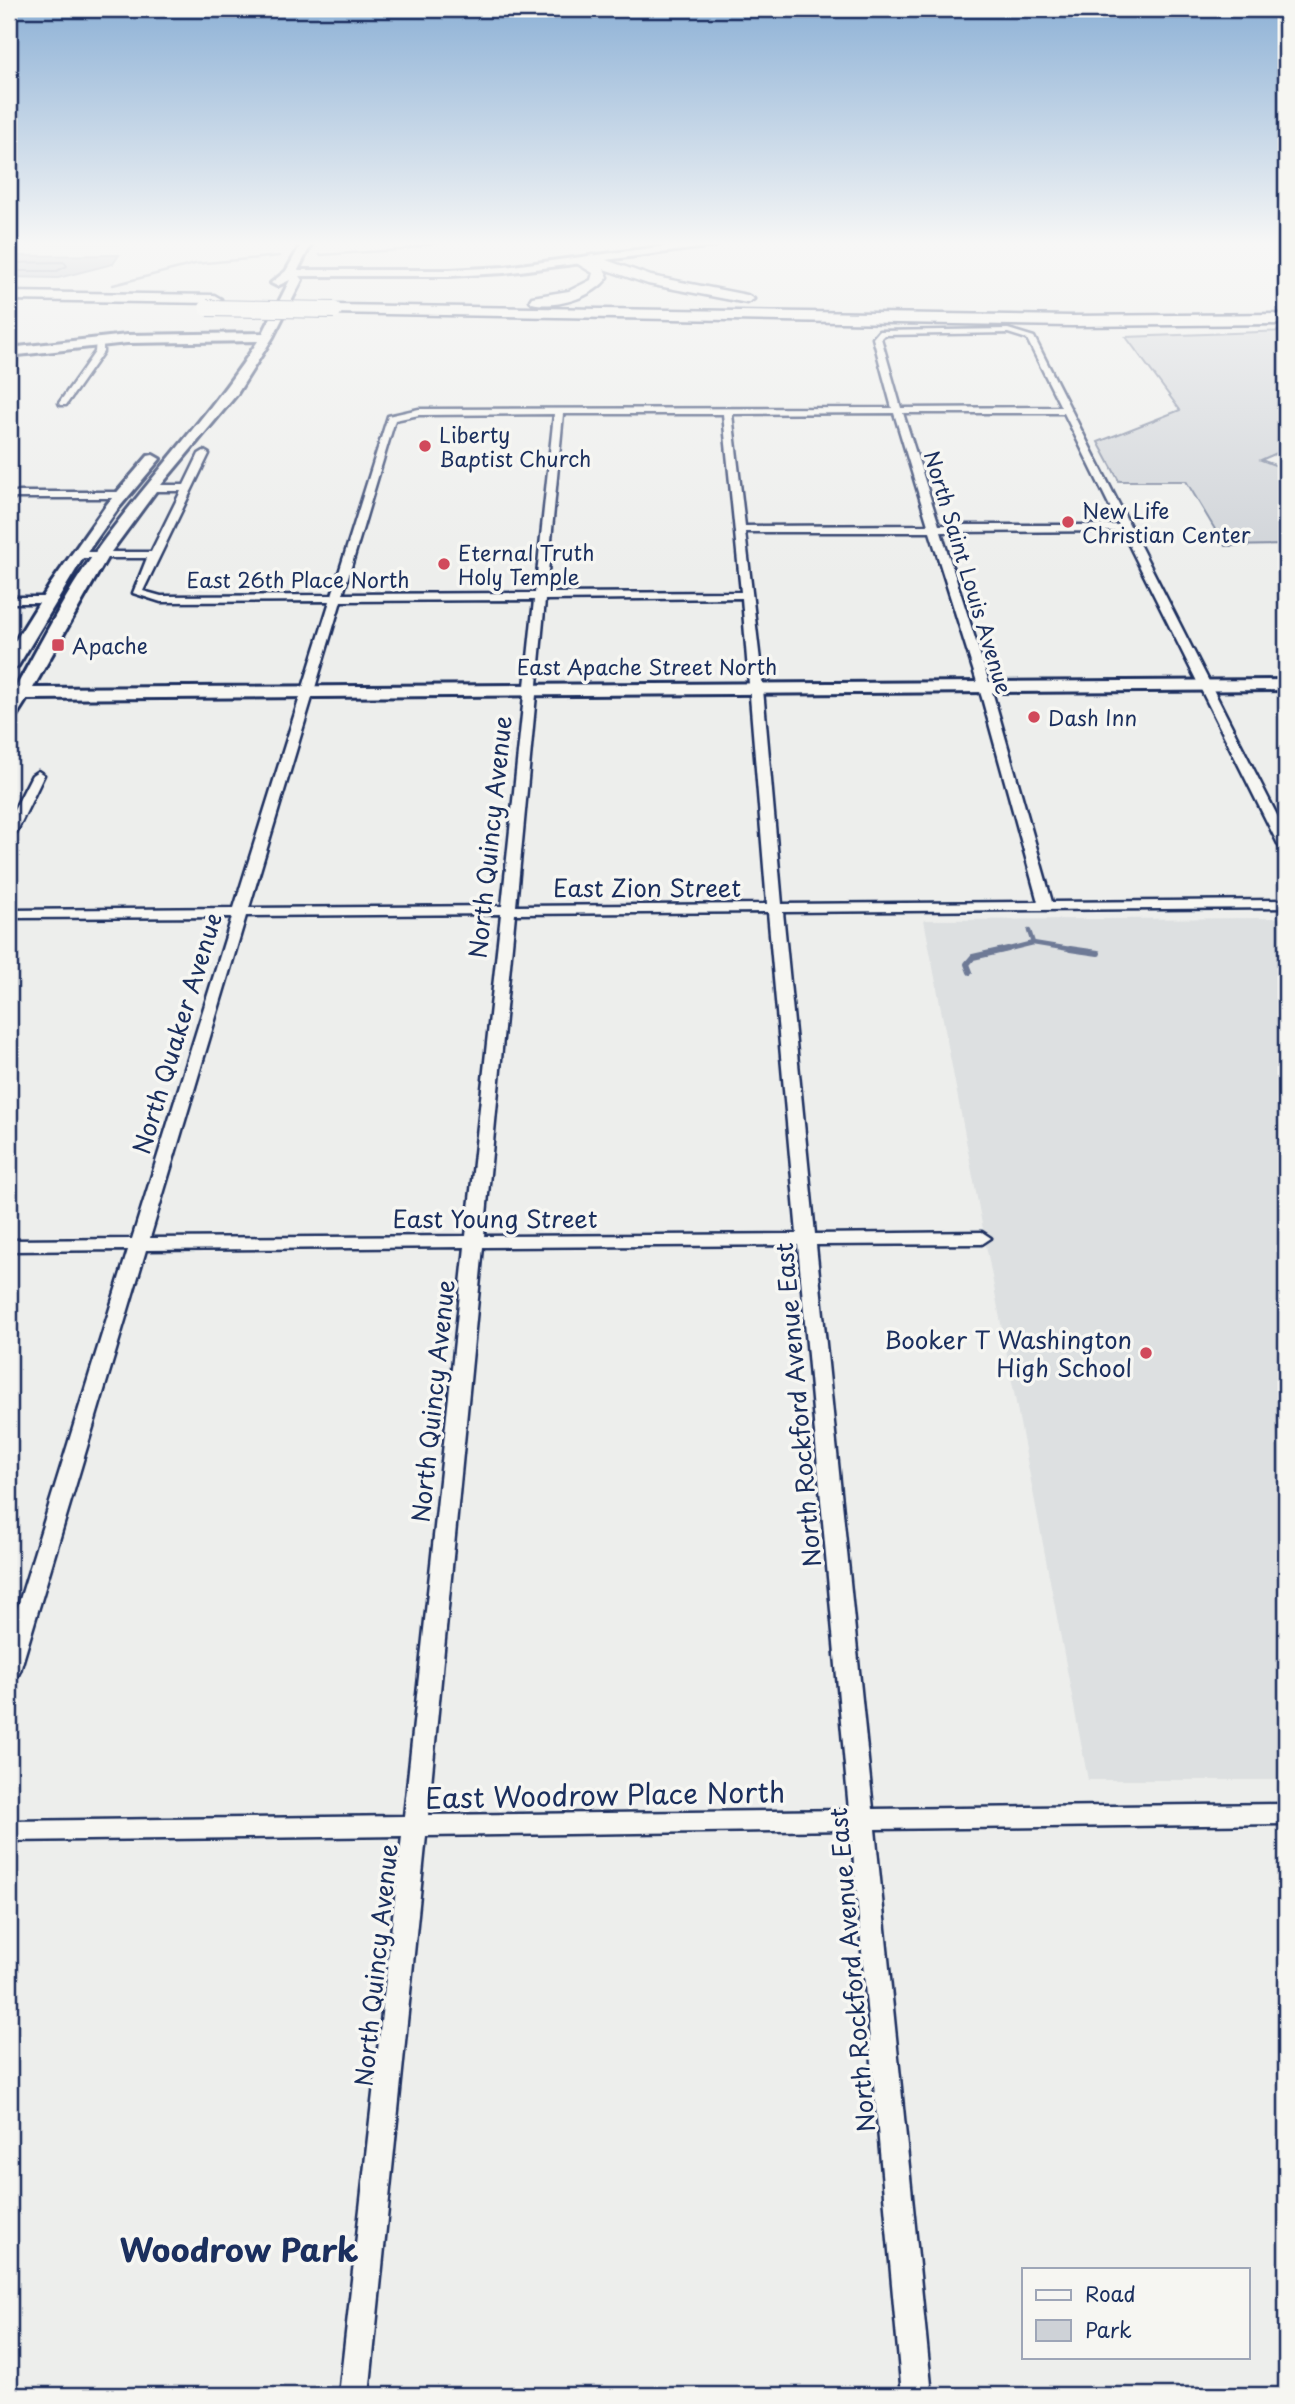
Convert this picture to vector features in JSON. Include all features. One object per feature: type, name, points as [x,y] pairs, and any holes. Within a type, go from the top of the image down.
[{"type":"main road","points":[[9,714],[14,694],[101,555],[150,488],[232,391],[255,355]]},
{"type":"main road","points":[[9,666],[76,555],[121,495],[160,451]]},
{"type":"main road","name":"East Apache Street North","points":[[14,694],[1286,685]]},
{"type":"street","points":[[63,402],[97,355]]},
{"type":"street","name":"North Saint Louis Avenue","points":[[882,355],[985,687],[1046,906]]},
{"type":"street","name":"North Saint Louis Avenue","points":[[1039,355],[1066,410]]},
{"type":"street","points":[[559,412],[1066,410],[1286,846]]},
{"type":"street","name":"North Rockford Avenue East","points":[[727,411],[748,595],[775,909],[918,2395]]},
{"type":"street","name":"North Quaker Avenue","points":[[9,1671],[388,422],[397,415],[559,412]]},
{"type":"street","name":"North Quincy Avenue","points":[[354,2395],[417,1826],[559,412]]},
{"type":"street","points":[[76,555],[155,555],[204,454]]},
{"type":"street","points":[[150,488],[186,488]]},
{"type":"street","points":[[9,495],[121,495]]},
{"type":"street","points":[[739,529],[1125,528]]},
{"type":"street","name":"East 26th Place North","points":[[155,555],[137,590],[143,596],[161,599],[748,595]]},
{"type":"street","points":[[9,600],[47,600]]},
{"type":"street","points":[[9,833],[38,775]]},
{"type":"street","name":"East Zion Street","points":[[9,914],[1286,904]]},
{"type":"street","name":"East Young Street","points":[[9,1245],[982,1238]]},
{"type":"street","name":"East Woodrow Place North","points":[[9,1831],[1286,1814]]},
{"type":"shaded area","name":"Booker T Washington High School","points":[[1282,918],[1286,927],[1286,1780],[1088,1780],[924,920]]},
{"type":"green space","points":[[1139,355],[1286,355],[1286,449],[1261,460],[1286,469],[1286,545],[1225,546],[1186,481],[1119,481],[1098,442],[1180,410]]},
{"type":"waterway","points":[[1029,931],[1033,943]]},
{"type":"waterway","points":[[1001,951],[1033,943]]},
{"type":"waterway","points":[[1033,943],[1082,951]]},
{"type":"waterway","points":[[970,972],[967,964],[973,957],[1008,949]]},
{"type":"waterway","points":[[1070,949],[1098,953]]},
{"type":"place","name":"Liberty Baptist Church","points":[[425,446]]},
{"type":"place","name":"New Life Christian Center","points":[[1068,522]]},
{"type":"place","name":"Eternal Truth Holy Temple","points":[[444,564]]},
{"type":"place","name":"Apache","points":[[58,645]]},
{"type":"place","name":"Dash Inn","points":[[1034,717]]},
{"type":"place","name":"Booker T Washington High School","points":[[1146,1353]]},
{"type":"district","name":"Woodrow Park","points":[[239,2249]]}]
